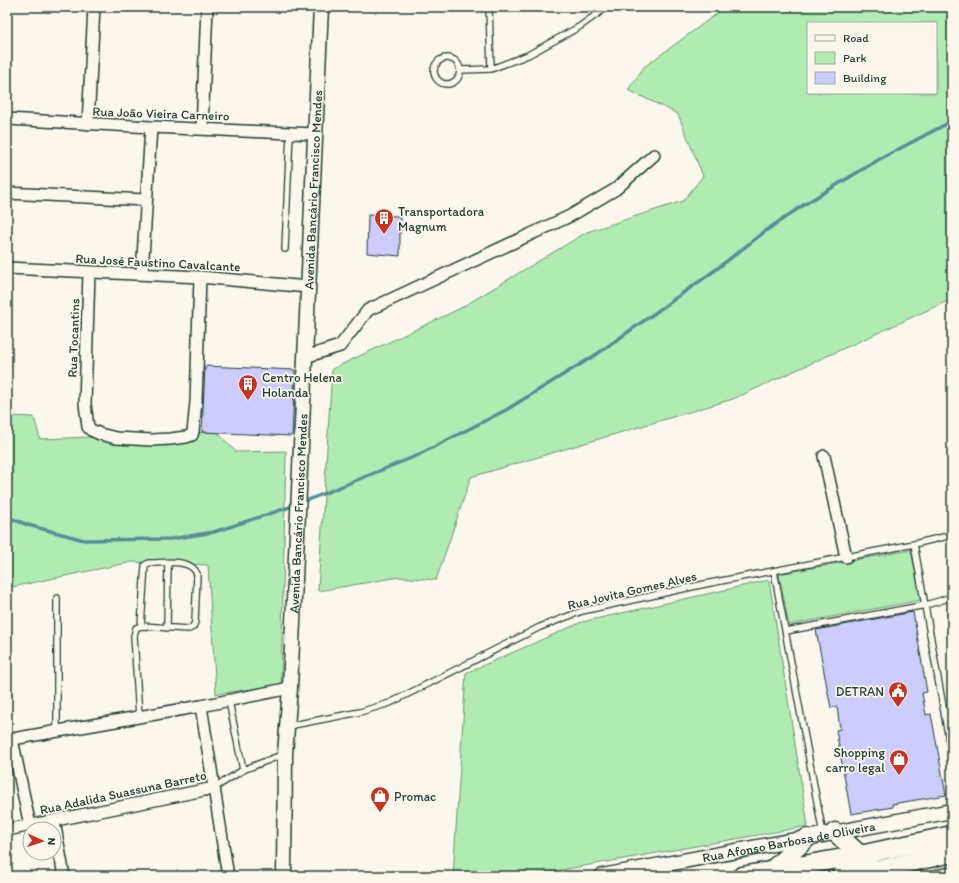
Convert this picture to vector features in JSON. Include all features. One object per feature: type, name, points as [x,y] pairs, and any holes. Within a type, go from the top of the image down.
[{"type":"highway","points":[[770,871],[822,835],[860,855]]},
{"type":"highway","points":[[742,876],[860,855],[952,836]]},
{"type":"highway","points":[[841,876],[886,868],[952,852]]},
{"type":"street","points":[[88,124],[94,7]]},
{"type":"street","points":[[202,129],[207,7]]},
{"type":"street","name":"Avenida Bancário Francisco Mendes","points":[[284,876],[285,754],[290,688],[320,7]]},
{"type":"street","name":"Rua João Vieira Carneiro","points":[[7,119],[315,134]]},
{"type":"street","points":[[142,274],[151,127]]},
{"type":"street","points":[[305,357],[340,346],[368,310],[570,216],[597,201],[616,189],[654,155]]},
{"type":"street","points":[[7,193],[146,200]]},
{"type":"street","name":"Rua José Faustino Cavalcante","points":[[7,268],[200,277],[308,287]]},
{"type":"street","name":"Rua Tocantins","points":[[89,272],[85,404],[88,427],[91,430],[116,438],[152,440],[186,437],[192,435],[194,429],[200,277]]},
{"type":"street","points":[[824,456],[846,557]]},
{"type":"street","points":[[29,821],[9,740],[229,701],[290,688]]},
{"type":"street","points":[[201,706],[228,876]]},
{"type":"street","name":"Rua Adalida Suassuna Barreto","points":[[54,821],[214,788]]},
{"type":"street","name":"Rua Afonso Barbosa de Oliveira","points":[[602,876],[952,811]]},
{"type":"street","name":"Rua Adalida Suassuna Barreto","points":[[7,830],[22,827]]},
{"type":"street","points":[[61,861],[64,876]]},
{"type":"street","points":[[936,876],[952,872]]},
{"type":"lane","points":[[488,7],[491,70]]},
{"type":"lane","points":[[460,70],[491,70],[528,55],[579,27],[608,7]]},
{"type":"lane","points":[[448,58],[454,60],[458,64],[460,70],[456,81],[450,84],[444,84],[435,76],[437,64],[448,58]]},
{"type":"lane","points":[[285,249],[290,133]]},
{"type":"lane","name":"Rua Jovita Gomes Alves","points":[[288,726],[360,712],[390,703],[540,627],[582,611],[706,584],[914,544],[952,535]]},
{"type":"lane","points":[[914,544],[952,757]]},
{"type":"lane","points":[[139,717],[134,636],[136,628],[141,626],[189,629],[193,627],[195,622],[195,569],[181,563],[150,563],[145,565],[141,626]]},
{"type":"lane","points":[[167,628],[168,563]]},
{"type":"lane","points":[[774,571],[822,835]]},
{"type":"lane","points":[[786,631],[926,605],[952,597]]},
{"type":"lane","points":[[57,598],[57,732]]},
{"type":"lane","points":[[229,701],[243,770]]},
{"type":"lane","name":"Rua Adalida Suassuna Barreto","points":[[214,788],[243,770],[285,754]]},
{"type":"green space","points":[[726,7],[952,7],[952,299],[733,399],[471,477],[436,580],[399,577],[318,591],[332,369],[459,309],[587,232],[683,201],[703,176],[678,114],[628,90],[644,67]]},
{"type":"green space","points":[[7,416],[34,417],[40,439],[217,432],[236,452],[286,451],[281,685],[216,694],[208,565],[132,562],[7,588]]},
{"type":"green space","points":[[911,550],[921,600],[789,625],[779,574]]},
{"type":"green space","points":[[769,580],[808,826],[528,876],[453,876],[466,673],[582,622]]},
{"type":"building","name":"Transportadora Magnum","points":[[368,215],[400,216],[400,256],[367,253]]},
{"type":"building","name":"Centro Helena Holanda","points":[[205,366],[295,370],[292,436],[202,432]]},
{"type":"building","name":"Shopping carro legal","points":[[913,612],[927,692],[922,693],[926,715],[931,714],[946,795],[892,804],[893,807],[851,814],[836,730],[840,729],[837,707],[831,708],[816,630]]},
{"type":"waterway","points":[[308,500],[416,456],[506,410],[597,354],[714,271],[768,229],[805,204],[878,160],[952,121]]},
{"type":"waterway","points":[[7,517],[28,525],[84,540],[171,539],[214,532],[293,506]]},
{"type":"place","name":"Transportadora Magnum","points":[[384,235]]},
{"type":"place","name":"Centro Helena Holanda","points":[[248,401]]},
{"type":"place","name":"DETRAN","points":[[898,708]]},
{"type":"place","name":"Shopping carro legal","points":[[899,776]]},
{"type":"place","name":"Promac","points":[[380,813]]}]
